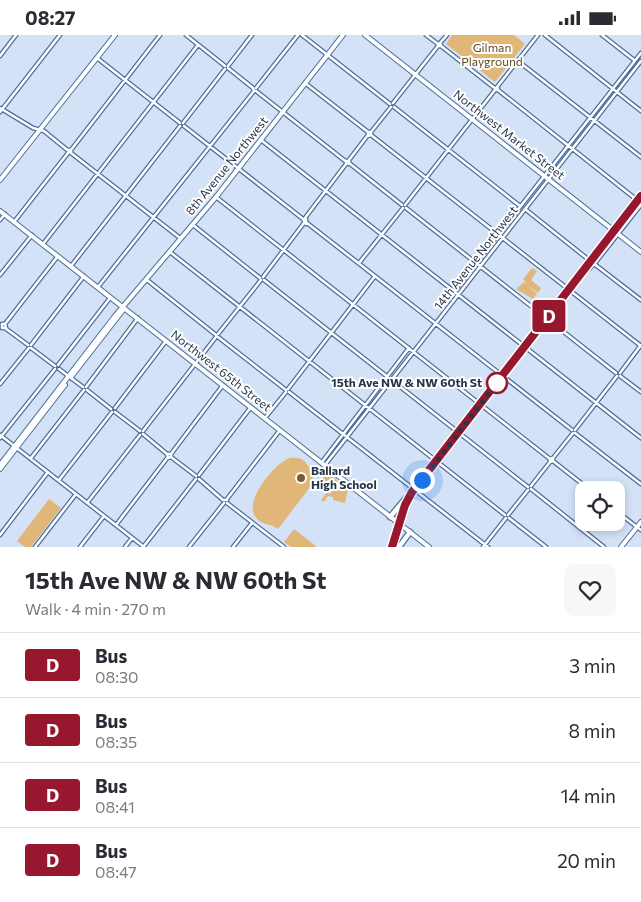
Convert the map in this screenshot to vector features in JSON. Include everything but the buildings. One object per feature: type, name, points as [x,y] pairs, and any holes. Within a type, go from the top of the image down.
[{"type":"main road","points":[[0,181],[114,35]]},
{"type":"main road","name":"8th Avenue Northwest","points":[[0,465],[124,307],[216,197],[343,35]]},
{"type":"main road","name":"Northwest Market Street","points":[[365,35],[641,251]]},
{"type":"main road","points":[[390,517],[412,492],[640,201]]},
{"type":"main road","name":"Northwest 65th Street","points":[[0,211],[429,547]]},
{"type":"main road","name":"8th Avenue Northwest","points":[[0,469],[15,447]]},
{"type":"main road","points":[[392,547],[405,505],[412,492]]},
{"type":"main road","points":[[621,547],[641,522]]},
{"type":"main road","points":[[399,547],[410,532]]},
{"type":"street","points":[[0,56],[16,35]]},
{"type":"street","points":[[60,35],[1,110],[33,128],[40,129],[181,239]]},
{"type":"street","points":[[14,222],[160,35]]},
{"type":"street","points":[[186,35],[641,392]]},
{"type":"street","points":[[71,266],[252,35]]},
{"type":"street","points":[[98,287],[298,35]]},
{"type":"street","points":[[302,35],[641,300]]},
{"type":"street","points":[[426,35],[640,201]]},
{"type":"street","points":[[304,219],[447,35]]},
{"type":"street","points":[[359,263],[538,35]]},
{"type":"street","points":[[545,35],[641,111]]},
{"type":"street","points":[[602,35],[640,63]]},
{"type":"street","points":[[42,244],[198,45]]},
{"type":"street","name":"14th Avenue Northwest","points":[[454,291],[641,53]]},
{"type":"street","points":[[97,58],[304,219],[305,223],[375,275],[641,484]]},
{"type":"street","points":[[518,61],[641,157]]},
{"type":"street","name":"14th Avenue Northwest","points":[[323,464],[347,437],[640,63]]},
{"type":"street","points":[[147,280],[347,437],[412,492],[485,546],[641,346],[305,83]]},
{"type":"street","points":[[261,140],[641,438]]},
{"type":"street","points":[[216,197],[578,481]]},
{"type":"street","points":[[0,220],[5,215]]},
{"type":"street","points":[[87,503],[305,223]]},
{"type":"street","points":[[192,225],[604,547]]},
{"type":"street","points":[[0,275],[32,235]]},
{"type":"street","points":[[170,252],[546,547]]},
{"type":"street","points":[[58,256],[2,326],[85,388],[198,477],[280,546],[284,547]]},
{"type":"street","points":[[265,418],[375,275]]},
{"type":"street","points":[[0,384],[84,276]]},
{"type":"street","points":[[111,297],[1,437],[144,547],[251,407]]},
{"type":"street","points":[[31,459],[138,318]]},
{"type":"street","points":[[59,481],[166,341]]},
{"type":"street","points":[[323,464],[343,434],[409,348]]},
{"type":"street","points":[[116,525],[223,385]]},
{"type":"street","points":[[189,547],[280,430]]},
{"type":"street","points":[[0,535],[48,472]]},
{"type":"street","points":[[35,547],[76,494]]},
{"type":"street","points":[[80,547],[104,516]]},
{"type":"street","points":[[625,518],[641,530]]},
{"type":"street","points":[[233,547],[252,523]]},
{"type":"street","points":[[124,547],[132,537]]},
{"type":"green space","name":"Gilman Playground","points":[[452,35],[514,35],[525,44],[495,82],[446,44]]},
{"type":"green space","points":[[532,268],[537,271],[531,280],[541,288],[538,293],[527,285],[537,294],[533,299],[516,289],[524,282],[527,284],[523,279]]},
{"type":"green space","points":[[290,458],[305,461],[314,482],[278,529],[257,519],[253,509],[254,501],[257,492],[269,474]]},
{"type":"green space","points":[[322,469],[348,489],[345,503],[333,500],[333,497],[328,496],[324,502],[321,500],[327,492],[330,494],[333,490],[328,487],[331,482],[328,480],[320,486],[323,478]]},
{"type":"green space","points":[[49,499],[61,508],[31,547],[25,547],[17,541]]},
{"type":"green space","points":[[294,529],[316,547],[291,547],[284,542]]},
{"type":"waterway","points":[[421,339],[424,335]]},
{"type":"bus line","name":"D","points":[[392,547],[397,537],[405,505],[412,492],[641,196]]},
{"type":"place","name":"15th Ave NW & NW 60th St","points":[[497,383]]},
{"type":"place","name":"Ballard High School","points":[[301,478]]},
{"type":"route","points":[[422,480],[497,383]]}]
